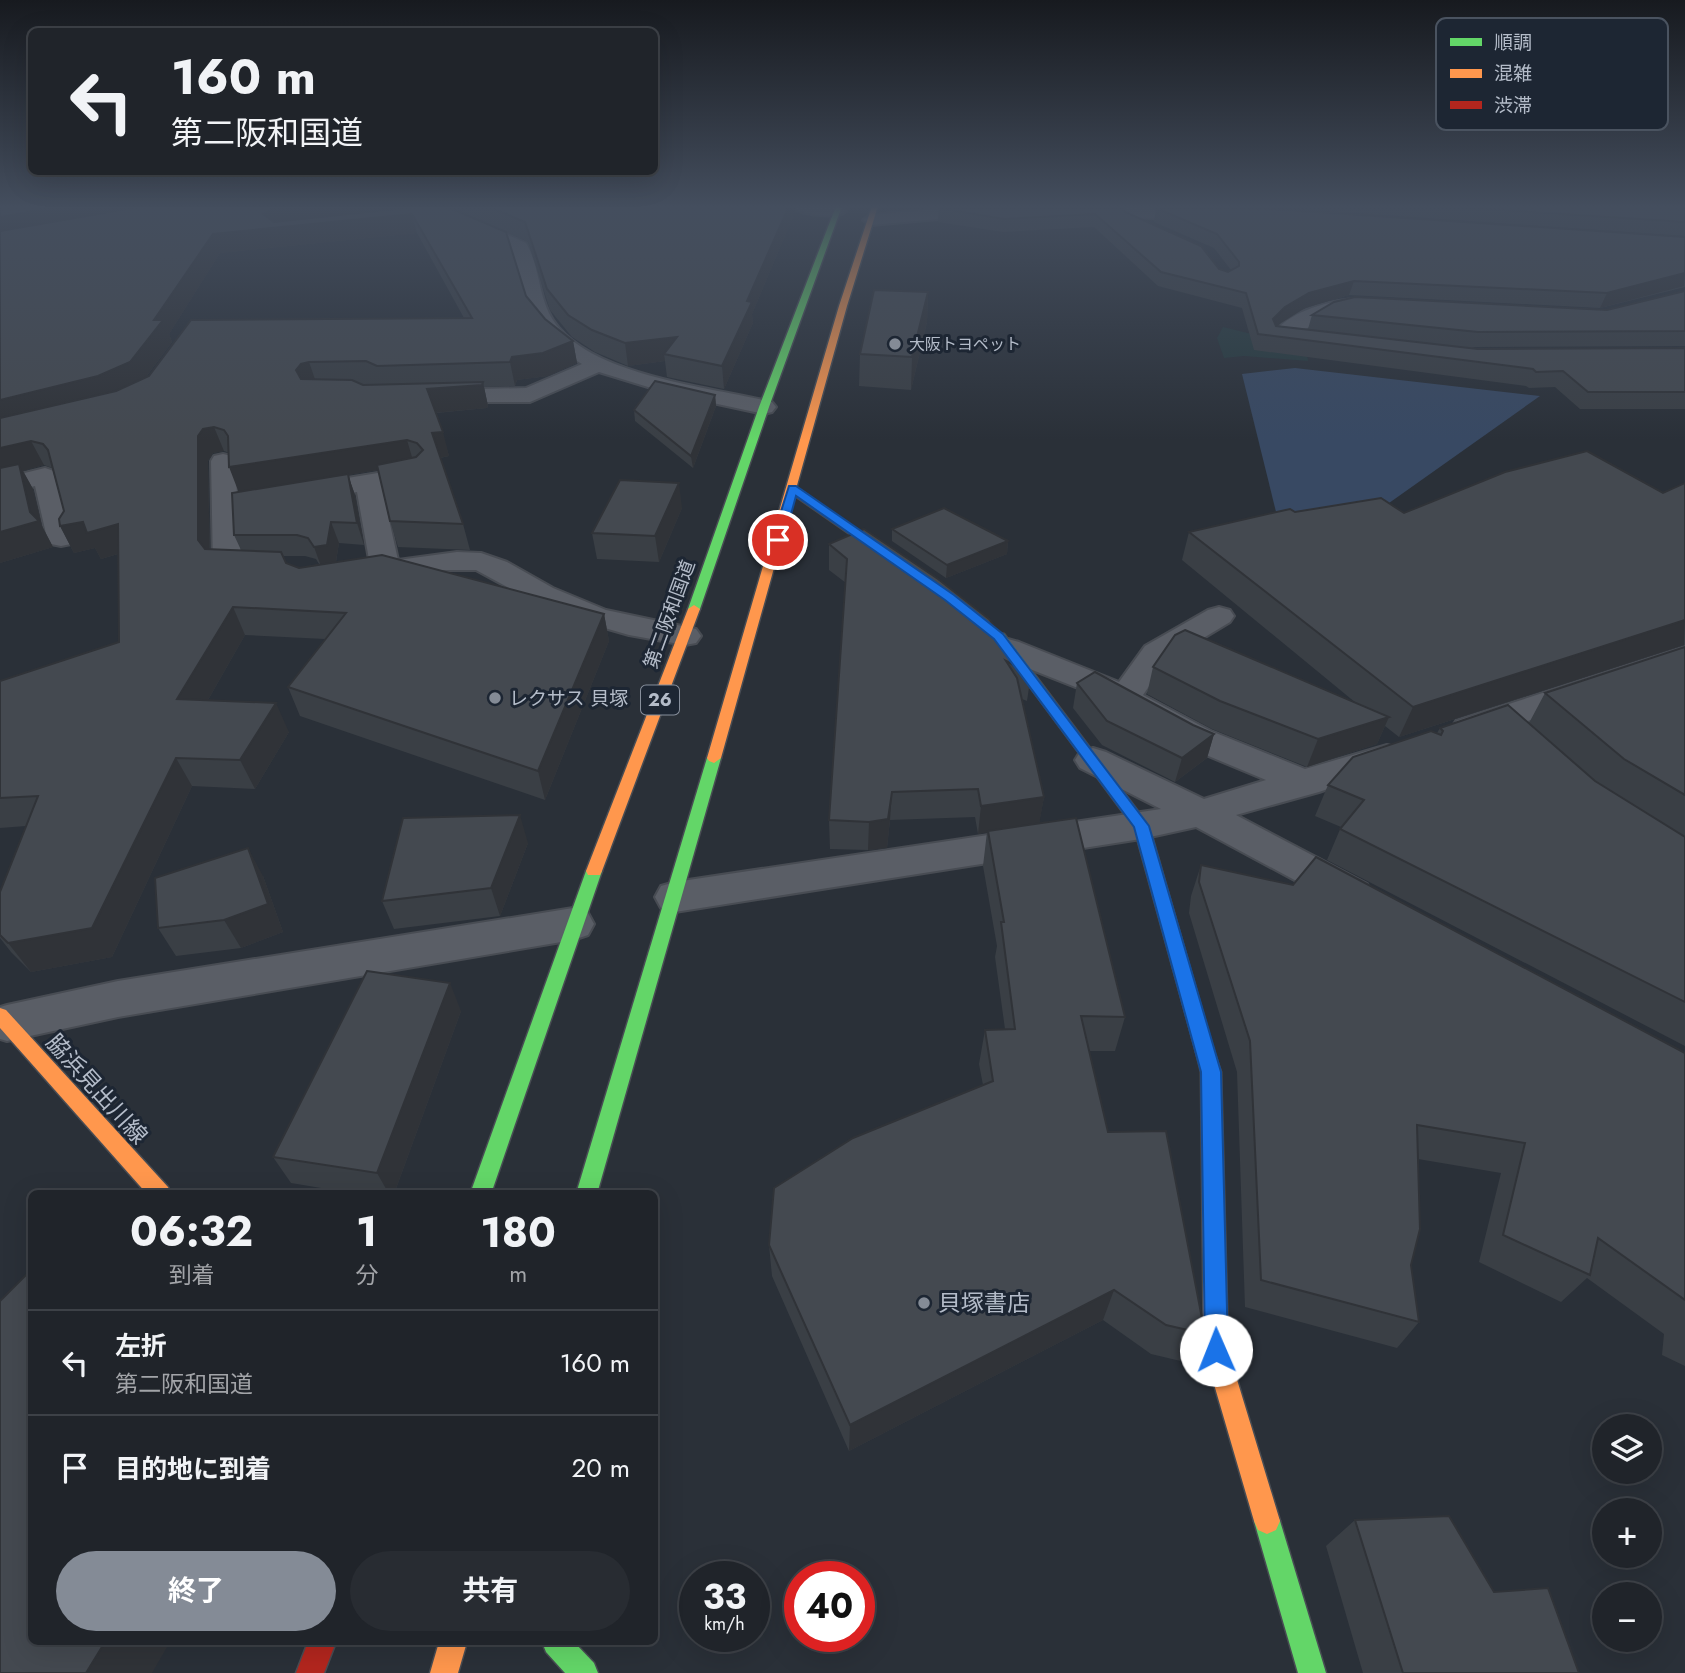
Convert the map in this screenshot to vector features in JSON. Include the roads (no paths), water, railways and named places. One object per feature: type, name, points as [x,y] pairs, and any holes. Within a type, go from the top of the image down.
[{"type":"main road","name":"第二阪和国道","points":[[482,1190],[573,924],[685,636],[764,407],[810,284]]},
{"type":"main road","points":[[587,1190],[675,897],[850,284]]},
{"type":"main road","points":[[793,489],[909,570]]},
{"type":"main road","points":[[999,639],[1141,826],[1211,1072],[1216,1350],[1312,1673]]},
{"type":"main road","name":"脇浜見出川線","points":[[4,1019],[157,1190]]},
{"type":"main road","points":[[310,1673],[321,1645]]},
{"type":"main road","points":[[444,1673],[452,1645]]},
{"type":"main road","points":[[559,1645],[584,1673]]},
{"type":"street","points":[[531,284],[547,327],[563,342],[597,365],[627,375],[764,407]]},
{"type":"street","points":[[1308,339],[1281,336],[1303,318],[1330,307],[1350,304],[1378,306]]},
{"type":"street","points":[[410,398],[530,395],[597,365]]},
{"type":"street","points":[[223,461],[238,504],[227,567],[292,568]]},
{"type":"street","points":[[277,498],[414,475]]},
{"type":"street","points":[[0,487],[46,476],[61,538]]},
{"type":"street","points":[[368,482],[386,571]]},
{"type":"street","points":[[347,577],[450,561],[481,562],[598,619],[638,630],[685,636]]},
{"type":"street","points":[[1124,698],[1156,653],[1219,617]]},
{"type":"street","points":[[999,639],[1100,685],[1199,739],[1306,783]]},
{"type":"street","points":[[675,897],[1141,826],[1201,813],[1306,783],[1685,657]]},
{"type":"street","points":[[1498,719],[1529,746]]},
{"type":"street","points":[[1093,760],[1201,813],[1383,910]]},
{"type":"street","points":[[4,1019],[573,924]]},
{"type":"water","points":[[1295,368],[1540,396],[1382,508],[1279,524],[1242,374]]},
{"type":"place","name":"大阪トヨペット","points":[[895,344]]},
{"type":"place","name":"レクサス 貝塚","points":[[495,698]]},
{"type":"place","name":"貝塚書店","points":[[924,1303]]}]
